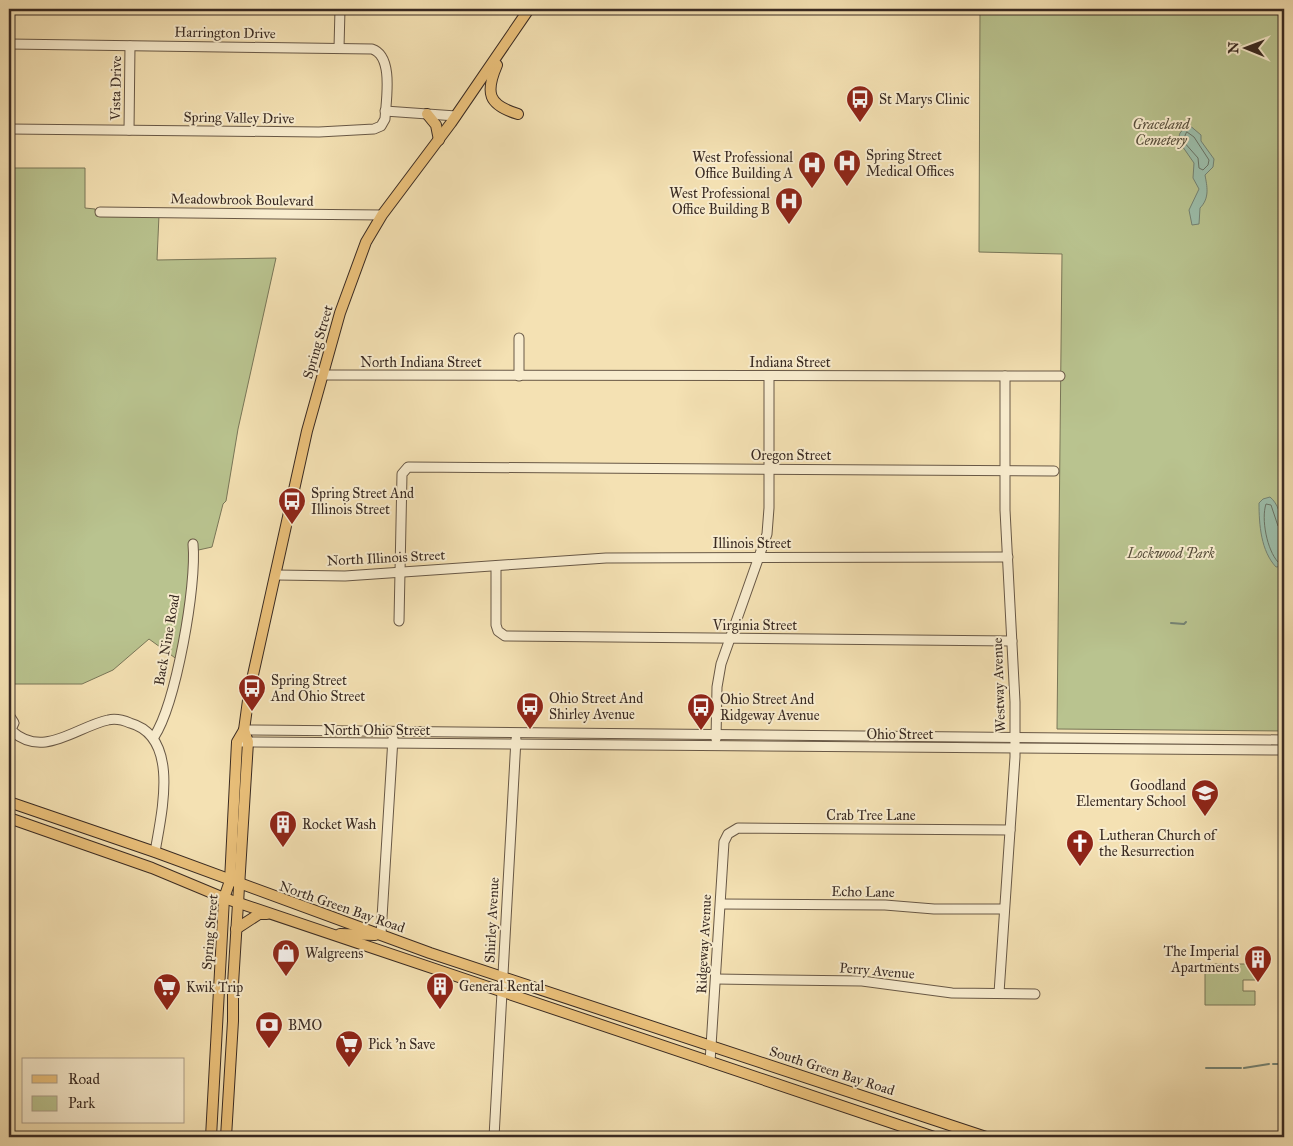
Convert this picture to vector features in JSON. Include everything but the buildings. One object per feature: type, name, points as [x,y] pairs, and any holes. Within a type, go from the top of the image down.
[{"type":"main road","name":"Spring Street","points":[[211,1137],[224,898],[230,881],[237,742],[244,730],[249,693],[303,446],[323,375],[359,258],[382,215],[439,140],[529,9]]},
{"type":"main road","points":[[504,47],[491,82],[490,96],[497,105],[518,114]]},
{"type":"main road","points":[[427,114],[436,126],[439,140]]},
{"type":"main road","name":"Spring Street","points":[[226,1137],[236,929],[248,742],[244,730]]},
{"type":"main road","name":"North Green Bay Road","points":[[9,802],[155,852],[240,885],[430,953],[668,1031]]},
{"type":"main road","name":"North Green Bay Road","points":[[9,818],[152,868],[224,898],[710,1062]]},
{"type":"main road","points":[[236,929],[259,914],[274,915]]},
{"type":"main road","points":[[331,934],[372,936],[381,934]]},
{"type":"main road","points":[[382,952],[395,950],[430,953]]},
{"type":"main road","name":"South Green Bay Road","points":[[668,1031],[986,1137]]},
{"type":"main road","points":[[710,1062],[934,1137]]},
{"type":"street","points":[[339,48],[340,9]]},
{"type":"street","name":"Harrington Drive","points":[[9,44],[372,49],[383,56],[386,65],[386,111]]},
{"type":"street","name":"Vista Drive","points":[[129,130],[130,46]]},
{"type":"street","points":[[386,111],[456,116]]},
{"type":"street","name":"Spring Valley Drive","points":[[9,128],[327,132],[378,128],[384,123],[386,111]]},
{"type":"street","name":"Meadowbrook Boulevard","points":[[100,212],[382,215]]},
{"type":"street","points":[[519,338],[519,376]]},
{"type":"street","name":"North Indiana Street","points":[[323,375],[519,376]]},
{"type":"street","name":"Indiana Street","points":[[519,376],[1060,376]]},
{"type":"street","points":[[716,747],[718,681],[730,638],[765,542],[769,521],[769,376]]},
{"type":"street","name":"Westway Avenue","points":[[999,993],[1015,748],[1008,558],[1005,376]]},
{"type":"street","name":"Oregon Street","points":[[400,572],[402,474],[405,468],[411,467],[1054,471]]},
{"type":"street","name":"Back Nine Road","points":[[154,737],[169,707],[186,624],[192,578],[193,544]]},
{"type":"street","name":"Illinois Street","points":[[496,566],[606,558],[1008,558]]},
{"type":"street","name":"North Illinois Street","points":[[276,575],[345,576],[496,566]]},
{"type":"street","name":"Virginia Street","points":[[496,566],[496,625],[499,632],[505,636],[1012,641]]},
{"type":"street","points":[[399,621],[400,572]]},
{"type":"street","points":[[9,715],[14,723],[10,733],[26,740],[47,742],[57,740],[108,720],[119,719],[138,725],[154,737],[162,760],[165,782],[155,852]]},
{"type":"street","name":"North Ohio Street","points":[[244,730],[516,733]]},
{"type":"street","points":[[284,731],[284,743]]},
{"type":"street","points":[[319,732],[320,743]]},
{"type":"street","points":[[381,934],[393,733]]},
{"type":"street","name":"Ohio Street","points":[[516,733],[654,736],[1284,740]]},
{"type":"street","name":"Shirley Avenue","points":[[494,1137],[516,733]]},
{"type":"street","points":[[590,735],[590,745]]},
{"type":"street","points":[[654,736],[654,746]]},
{"type":"street","points":[[816,748],[817,736]]},
{"type":"street","points":[[906,737],[906,748]]},
{"type":"street","points":[[1218,739],[1218,750]]},
{"type":"street","name":"North Ohio Street","points":[[237,742],[516,744]]},
{"type":"street","name":"Ohio Street","points":[[516,744],[816,748],[1284,750]]},
{"type":"street","name":"Crab Tree Lane","points":[[732,830],[738,828],[1010,830]]},
{"type":"street","name":"Ridgeway Avenue","points":[[710,1062],[724,842],[732,830]]},
{"type":"street","name":"Echo Lane","points":[[721,904],[885,905],[934,909],[1004,909]]},
{"type":"street","name":"Perry Avenue","points":[[716,980],[862,981],[952,993],[1035,994]]},
{"type":"green space","points":[[980,9],[1284,9],[1284,731],[1057,729],[1062,254],[979,252]]},
{"type":"green space","points":[[9,168],[85,168],[85,208],[95,209],[96,216],[159,215],[157,260],[276,258],[238,429],[226,501],[223,504],[212,547],[194,551],[178,660],[149,639],[113,670],[82,684],[9,684]]},
{"type":"green space","points":[[1205,964],[1255,964],[1255,980],[1243,980],[1243,991],[1255,991],[1255,1005],[1205,1005]]},
{"type":"water","points":[[1188,124],[1201,135],[1201,141],[1214,159],[1213,167],[1205,175],[1207,196],[1200,208],[1199,224],[1192,225],[1189,210],[1199,189],[1193,178],[1194,163],[1178,140],[1180,133]]},
{"type":"water","points":[[1270,497],[1279,511],[1283,529],[1284,566],[1276,567],[1271,561],[1262,537],[1259,503],[1263,499]]},
{"type":"waterway","points":[[1171,623],[1184,624],[1186,622]]},
{"type":"waterway","points":[[1244,1068],[1269,1064]]},
{"type":"waterway","points":[[1273,1064],[1282,1064]]},
{"type":"waterway","points":[[1206,1068],[1241,1068]]},
{"type":"place","name":"St Marys Clinic","points":[[860,123]]},
{"type":"place","name":"Spring Street Medical Offices","points":[[847,187]]},
{"type":"place","name":"West Professional Office Building A","points":[[812,189]]},
{"type":"place","name":"West Professional Office Building B","points":[[789,225]]},
{"type":"place","name":"Spring Street And Illinois Street","points":[[292,525]]},
{"type":"place","name":"Spring Street And Ohio Street","points":[[252,712]]},
{"type":"place","name":"Ohio Street And Shirley Avenue","points":[[530,730]]},
{"type":"place","name":"Ohio Street And Ridgeway Avenue","points":[[701,731]]},
{"type":"place","name":"Goodland Elementary School","points":[[1205,817]]},
{"type":"place","name":"Rocket Wash","points":[[283,848]]},
{"type":"place","name":"Lutheran Church of the Resurrection","points":[[1080,867]]},
{"type":"place","name":"Walgreens","points":[[286,977]]},
{"type":"place","name":"The Imperial Apartments","points":[[1258,983]]},
{"type":"place","name":"General Rental","points":[[440,1010]]},
{"type":"place","name":"Kwik Trip","points":[[167,1011]]},
{"type":"place","name":"BMO","points":[[269,1049]]},
{"type":"place","name":"Pick 'n Save","points":[[349,1068]]},
{"type":"park label","name":"Graceland Cemetery","points":[[1161,132]]},
{"type":"park label","name":"Lockwood Park","points":[[1171,553]]}]
